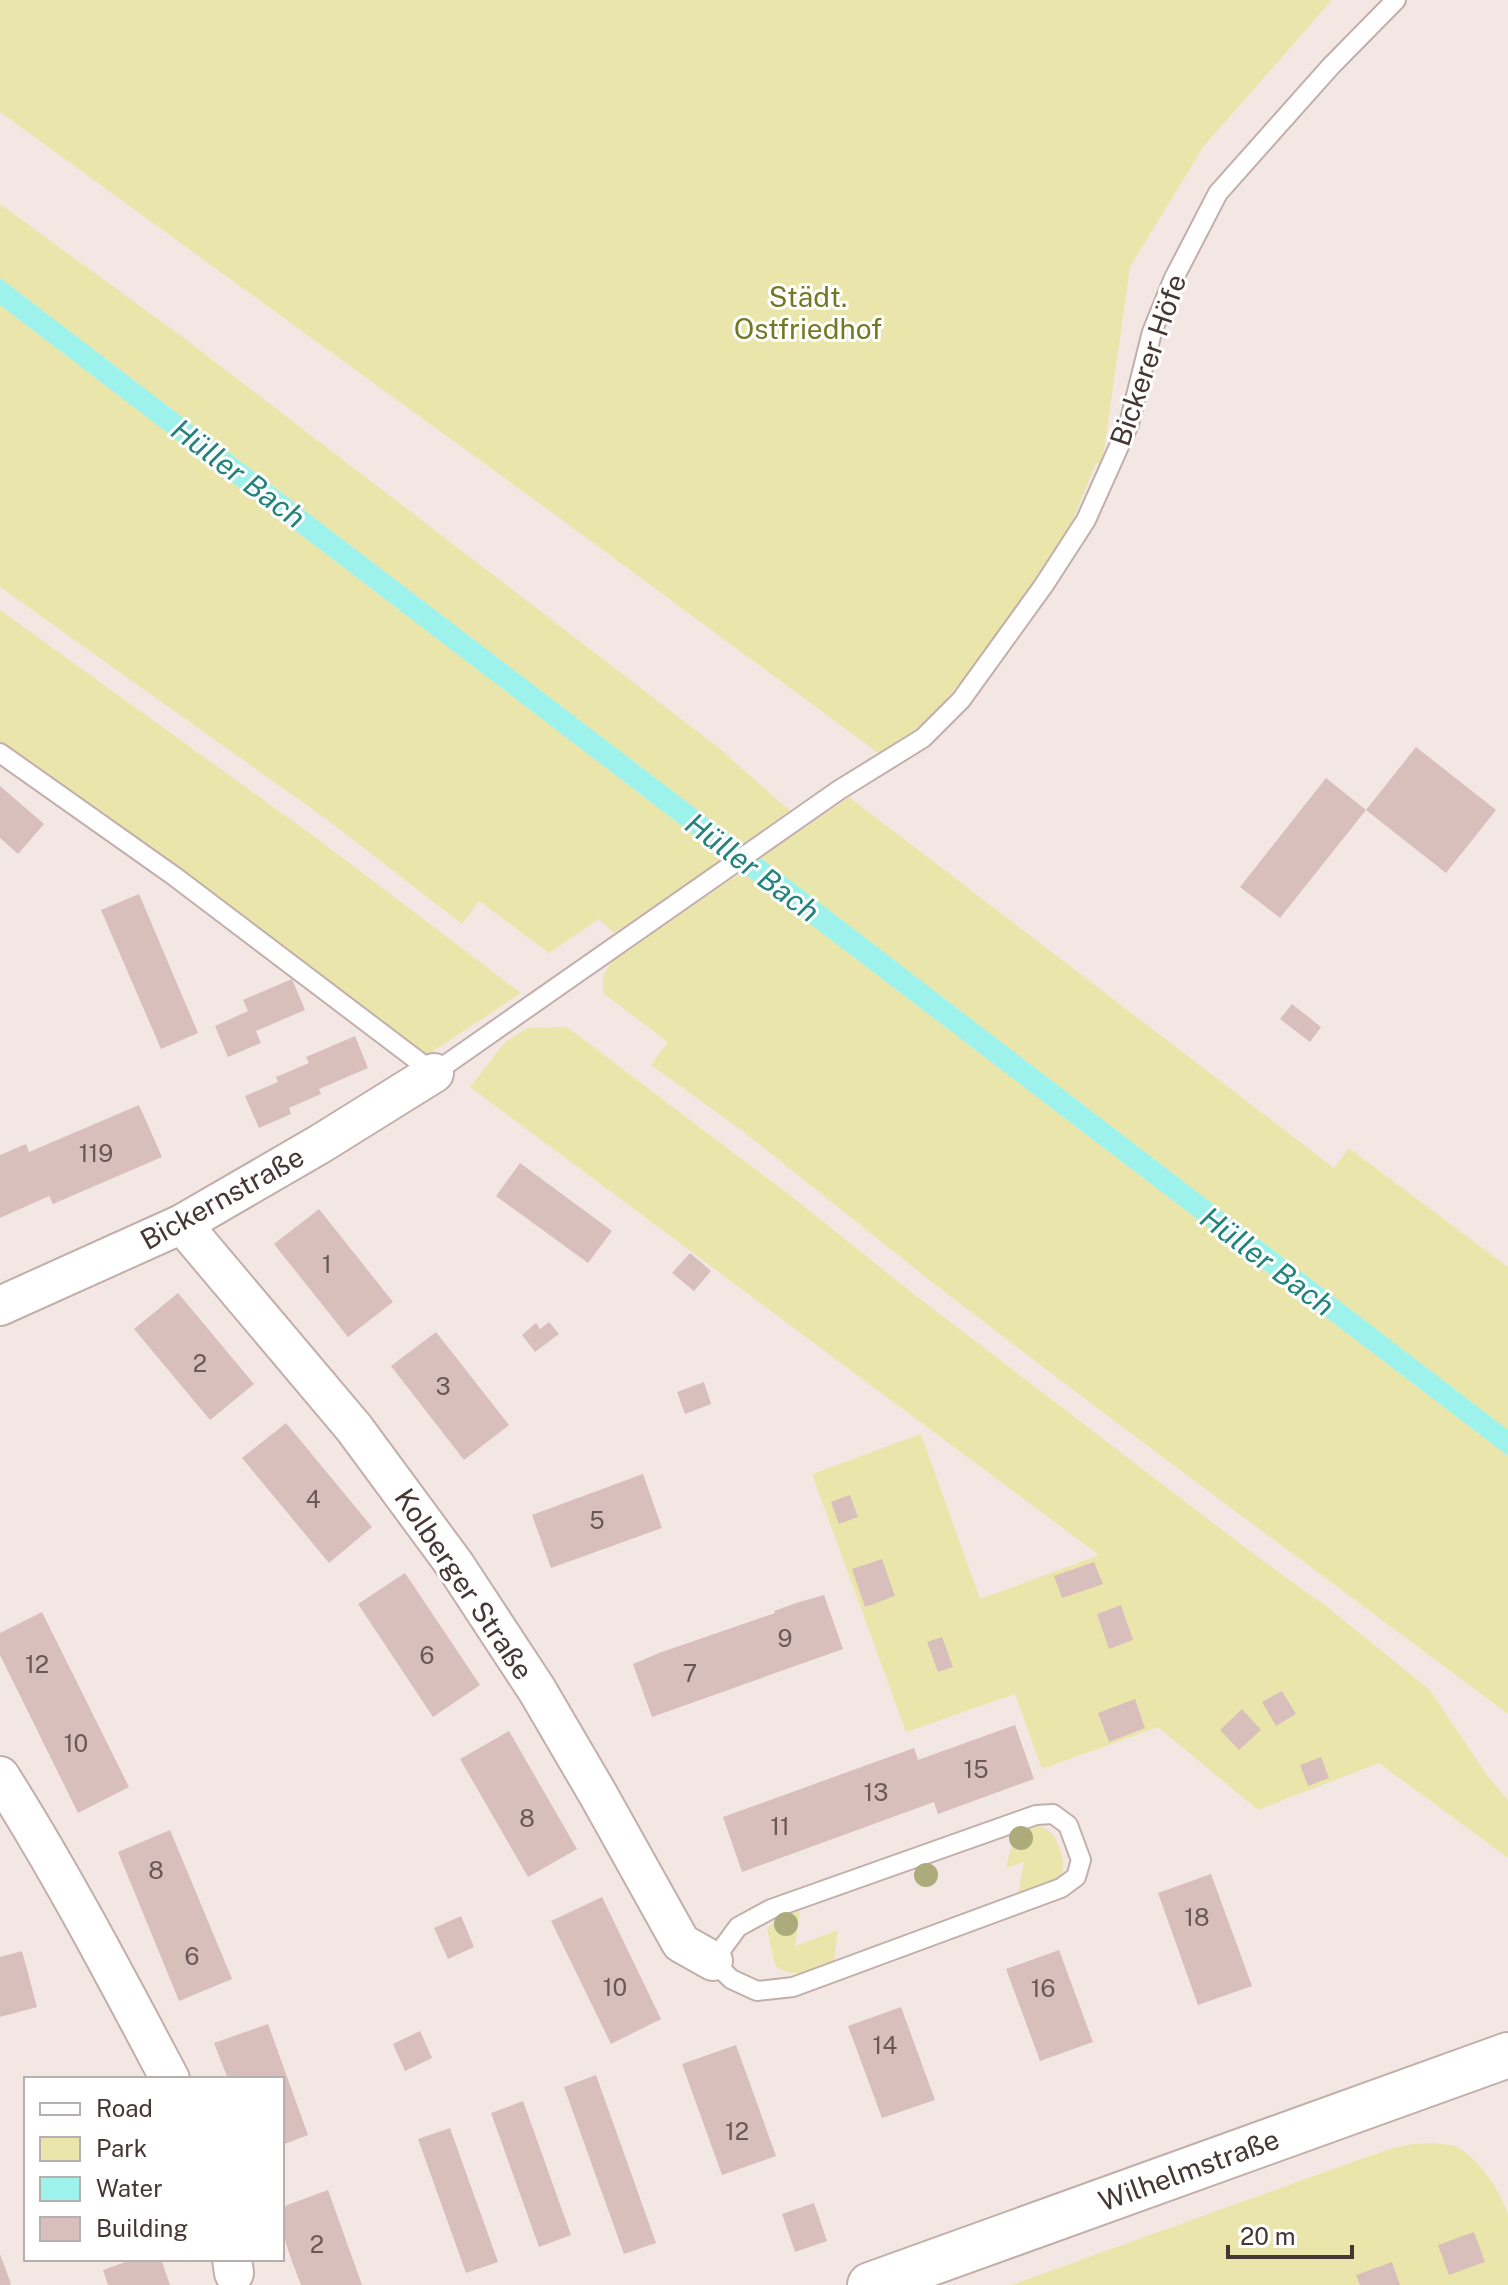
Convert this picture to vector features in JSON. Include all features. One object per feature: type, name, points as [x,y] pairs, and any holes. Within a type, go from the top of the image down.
[{"type":"street","name":"Bickernstraße","points":[[0,1306],[182,1224],[434,1073]]},
{"type":"street","name":"Kolberger Straße","points":[[182,1224],[354,1428],[455,1565],[537,1690],[681,1943],[713,1961]]},
{"type":"street","points":[[0,1776],[32,1826],[169,2077]]},
{"type":"street","name":"Wilhelmstraße","points":[[870,2285],[1508,2055]]},
{"type":"lane","name":"Bickerer Höfe","points":[[434,1073],[839,790],[923,738],[961,700],[1044,585],[1086,520],[1129,424],[1157,319],[1173,280],[1218,193],[1331,66],[1396,0]]},
{"type":"lane","points":[[0,753],[174,876],[434,1073]]},
{"type":"lane","name":"Kolberger Straße","points":[[1053,1814],[1068,1825],[1081,1860],[1076,1877],[1061,1888],[793,1987],[757,1991],[731,1979],[713,1961],[738,1927],[771,1909],[1036,1815],[1053,1814]]},
{"type":"green space","name":"Städt. Ostfriedhof","points":[[0,0],[1332,0],[1203,147],[1130,267],[1102,465],[1096,463],[1067,534],[970,671],[915,730],[881,755],[0,112]]},
{"type":"green space","points":[[0,204],[184,338],[719,748],[790,811],[742,844],[0,278]]},
{"type":"green space","points":[[0,305],[724,858],[614,933],[599,919],[549,953],[479,901],[462,924],[329,821],[0,587]]},
{"type":"green space","points":[[0,610],[315,837],[521,993],[427,1055],[164,860],[0,744]]},
{"type":"green space","points":[[849,797],[1334,1168],[1349,1148],[1508,1267],[1508,1430],[761,858]]},
{"type":"green space","points":[[742,872],[1508,1456],[1508,1714],[1117,1423],[938,1287],[744,1132],[651,1065],[668,1042],[603,993],[603,977],[612,960]]},
{"type":"green space","points":[[567,1027],[1255,1555],[1326,1606],[1430,1690],[1489,1778],[1508,1800],[1508,1858],[1379,1763],[1258,1810],[1158,1727],[1042,1769],[1015,1694],[906,1732],[812,1474],[921,1434],[980,1599],[1099,1555],[470,1087],[506,1041],[528,1028]]},
{"type":"green space","points":[[1033,1825],[1054,1836],[1063,1871],[1052,1882],[1018,1894],[1024,1862],[1006,1868],[1015,1832]]},
{"type":"green space","points":[[800,1911],[795,1946],[838,1930],[834,1961],[804,1972],[789,1973],[775,1965],[767,1929],[776,1919]]},
{"type":"green space","points":[[1433,2143],[1454,2146],[1465,2152],[1481,2167],[1501,2197],[1508,2216],[1508,2285],[1011,2285],[1389,2149]]},
{"type":"water","name":"Hüller Bach","points":[[0,278],[742,844],[724,858],[0,305]]},
{"type":"water","name":"Hüller Bach","points":[[761,858],[1508,1430],[1508,1456],[742,872]]},
{"type":"building","points":[[1416,747],[1496,810],[1446,873],[1366,810]]},
{"type":"building","points":[[1326,778],[1366,810],[1280,918],[1240,887]]},
{"type":"building","points":[[0,786],[44,824],[18,854],[0,838]]},
{"type":"building","points":[[139,894],[198,1033],[161,1049],[101,910]]},
{"type":"building","points":[[292,979],[305,1010],[256,1031],[261,1043],[228,1057],[215,1026],[248,1011],[243,1000]]},
{"type":"building","points":[[1292,1004],[1321,1027],[1310,1042],[1280,1019]]},
{"type":"building","points":[[355,1036],[368,1068],[319,1089],[321,1094],[289,1108],[291,1114],[259,1128],[245,1096],[278,1082],[276,1077],[309,1063],[306,1057]]},
{"type":"building","points":[[139,1105],[162,1157],[53,1204],[49,1196],[0,1218],[0,1155],[26,1144],[29,1152]]},
{"type":"building","points":[[520,1163],[612,1231],[588,1263],[496,1196]]},
{"type":"building","points":[[319,1209],[393,1302],[348,1337],[274,1244]]},
{"type":"building","points":[[690,1253],[711,1271],[694,1291],[672,1273]]},
{"type":"building","points":[[178,1293],[254,1384],[210,1420],[134,1329]]},
{"type":"building","points":[[549,1322],[559,1334],[535,1352],[522,1335],[536,1323],[540,1329]]},
{"type":"building","points":[[436,1332],[509,1425],[464,1460],[391,1366]]},
{"type":"building","points":[[704,1382],[711,1404],[685,1414],[677,1392]]},
{"type":"building","points":[[286,1423],[372,1527],[329,1563],[242,1458]]},
{"type":"building","points":[[643,1474],[662,1528],[551,1568],[532,1515]]},
{"type":"building","points":[[850,1495],[858,1517],[839,1524],[831,1502]]},
{"type":"building","points":[[882,1559],[895,1596],[865,1607],[852,1569]]},
{"type":"building","points":[[1094,1562],[1103,1584],[1062,1598],[1054,1576]]},
{"type":"building","points":[[405,1573],[480,1685],[433,1717],[358,1604]]},
{"type":"building","points":[[824,1595],[843,1649],[652,1717],[633,1664]]},
{"type":"building","points":[[1121,1605],[1133,1640],[1109,1649],[1097,1614]]},
{"type":"building","points":[[42,1612],[129,1787],[78,1813],[0,1655],[0,1633]]},
{"type":"building","points":[[942,1637],[953,1667],[938,1672],[927,1642]]},
{"type":"building","points":[[1282,1691],[1296,1714],[1276,1726],[1262,1702]]},
{"type":"building","points":[[1135,1699],[1145,1728],[1109,1742],[1098,1713]]},
{"type":"building","points":[[1242,1709],[1261,1730],[1239,1750],[1220,1730]]},
{"type":"building","points":[[1015,1725],[1034,1779],[938,1814],[934,1802],[742,1872],[723,1817],[914,1748],[918,1760]]},
{"type":"building","points":[[509,1731],[577,1849],[528,1877],[460,1759]]},
{"type":"building","points":[[1321,1757],[1329,1778],[1308,1786],[1300,1765]]},
{"type":"building","points":[[170,1830],[232,1979],[179,2001],[118,1852]]},
{"type":"building","points":[[1211,1874],[1252,1986],[1198,2005],[1158,1893]]},
{"type":"building","points":[[602,1897],[661,2019],[611,2044],[551,1921]]},
{"type":"building","points":[[461,1916],[474,1947],[448,1959],[434,1928]]},
{"type":"building","points":[[1059,1950],[1093,2042],[1040,2061],[1006,1969]]},
{"type":"building","points":[[22,1951],[37,2007],[0,2017],[0,1957]]},
{"type":"building","points":[[901,2007],[935,2100],[882,2118],[848,2026]]},
{"type":"building","points":[[268,2024],[308,2135],[284,2144],[284,2077],[227,2077],[214,2043]]},
{"type":"building","points":[[420,2031],[432,2058],[405,2071],[393,2044]]},
{"type":"building","points":[[736,2045],[776,2156],[722,2175],[682,2064]]},
{"type":"building","points":[[596,2075],[656,2243],[624,2254],[564,2087]]},
{"type":"building","points":[[523,2101],[571,2235],[539,2247],[491,2113]]},
{"type":"building","points":[[450,2128],[498,2262],[466,2273],[418,2139]]},
{"type":"building","points":[[328,2190],[362,2285],[301,2285],[284,2237],[284,2206]]},
{"type":"building","points":[[814,2203],[827,2241],[795,2252],[782,2214]]},
{"type":"building","points":[[1474,2232],[1485,2262],[1449,2275],[1438,2245]]},
{"type":"building","points":[[0,2254],[11,2284],[9,2285],[0,2285]]},
{"type":"building","points":[[128,2261],[162,2261],[170,2285],[108,2285],[103,2270]]},
{"type":"building","points":[[1392,2262],[1400,2285],[1360,2285],[1356,2275]]}]
